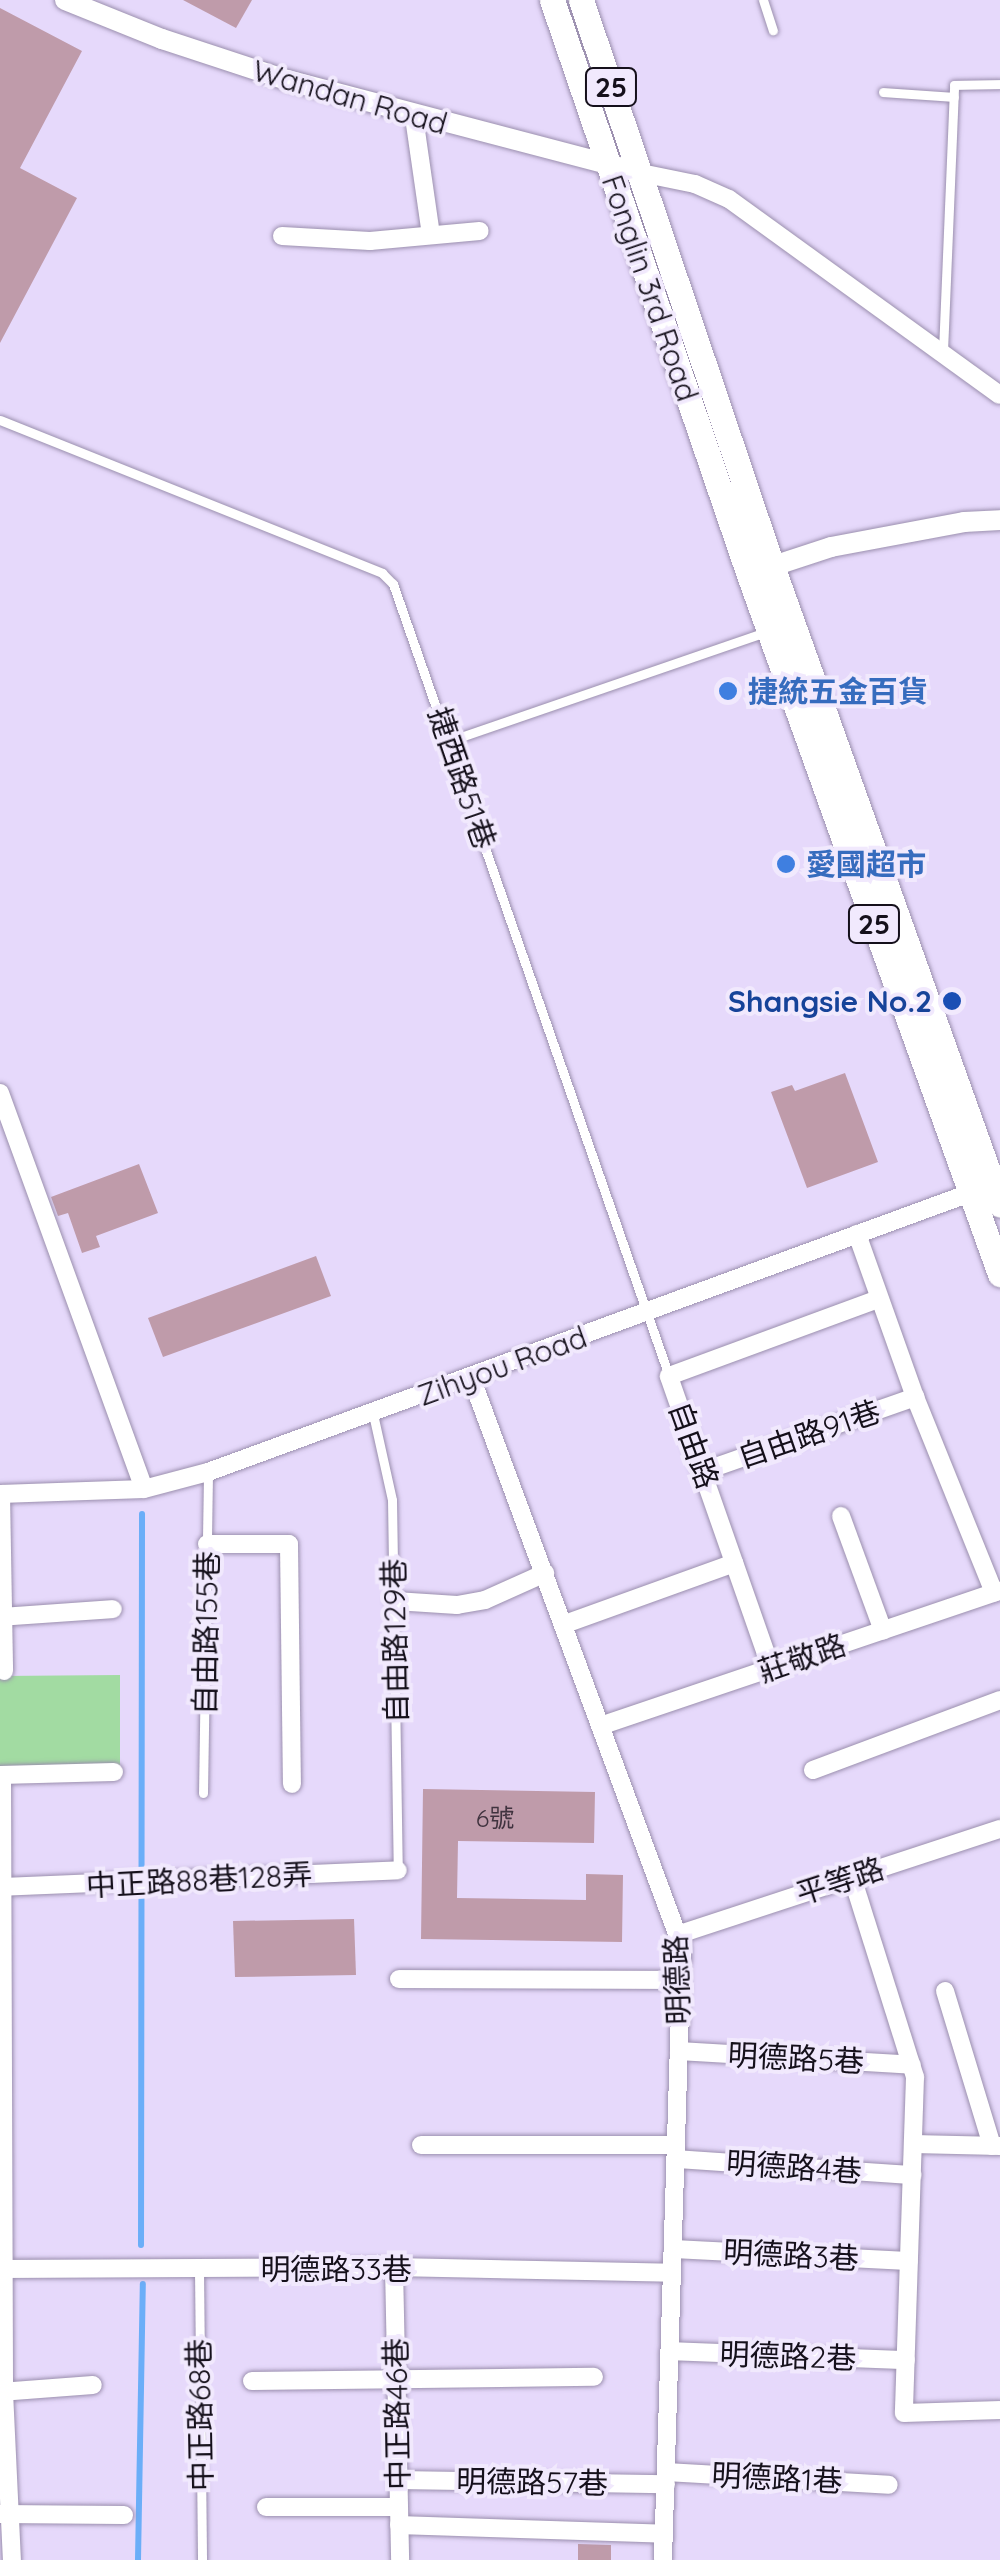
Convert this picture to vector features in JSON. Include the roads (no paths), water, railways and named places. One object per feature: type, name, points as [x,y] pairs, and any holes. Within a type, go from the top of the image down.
[{"type":"main road","name":"Fonglin 3rd Road","points":[[552,0],[610,168],[760,571]]},
{"type":"main road","name":"Fonglin 3rd Road","points":[[582,0],[641,173],[760,571]]},
{"type":"main road","name":"25","points":[[760,571],[769,631],[988,1194]]},
{"type":"main road","name":"25","points":[[760,571],[988,1194],[1000,1274]]},
{"type":"street","name":"Wandan Road","points":[[66,0],[108,8],[269,74],[414,116],[641,173]]},
{"type":"street","points":[[414,116],[431,235]]},
{"type":"street","points":[[641,173],[696,184],[729,200],[1000,395]]},
{"type":"street","points":[[282,236],[370,241],[480,232]]},
{"type":"street","points":[[760,571],[831,547],[964,522],[1000,520]]},
{"type":"street","points":[[0,1093],[144,1489]]},
{"type":"street","name":"Zihyou Road","points":[[0,1494],[144,1489],[208,1472],[857,1234],[988,1194]]},
{"type":"street","points":[[857,1234],[914,1397],[997,1592]]},
{"type":"street","name":"自由路","points":[[771,1668],[669,1376],[878,1299]]},
{"type":"street","name":"明德路","points":[[471,1377],[680,1934],[663,2560]]},
{"type":"street","name":"自由路91巷","points":[[704,1471],[914,1397]]},
{"type":"street","points":[[0,1494],[4,1671]]},
{"type":"street","points":[[841,1516],[883,1631]]},
{"type":"street","points":[[207,1544],[290,1544],[292,1784]]},
{"type":"street","points":[[565,1624],[734,1563]]},
{"type":"street","points":[[394,1601],[457,1604],[485,1600],[545,1573]]},
{"type":"street","name":"莊敬路","points":[[603,1726],[997,1592]]},
{"type":"street","points":[[1,1618],[114,1609]]},
{"type":"street","points":[[813,1770],[1000,1700]]},
{"type":"street","points":[[12,2560],[5,2514],[2,2392],[1,1775],[114,1772]]},
{"type":"street","name":"平等路","points":[[680,1934],[1000,1829]]},
{"type":"street","name":"中正路88巷128弄","points":[[1,1887],[398,1870]]},
{"type":"street","points":[[852,1877],[912,2065],[904,2413],[1000,2410]]},
{"type":"street","points":[[400,1979],[681,1980]]},
{"type":"street","points":[[913,2144],[996,2146],[946,1991]]},
{"type":"street","name":"明德路5巷","points":[[679,2051],[912,2065]]},
{"type":"street","name":"明德路4巷","points":[[421,2145],[676,2152],[912,2175]]},
{"type":"street","name":"明德路3巷","points":[[673,2250],[909,2261]]},
{"type":"street","name":"明德路33巷","points":[[2,2269],[394,2267],[672,2274]]},
{"type":"street","name":"中正路46巷","points":[[394,2267],[400,2560]]},
{"type":"street","name":"明德路2巷","points":[[670,2351],[906,2360]]},
{"type":"street","points":[[252,2381],[396,2376],[594,2378]]},
{"type":"street","points":[[2,2392],[94,2385]]},
{"type":"street","name":"明德路57巷","points":[[398,2480],[666,2478]]},
{"type":"street","name":"明德路1巷","points":[[666,2478],[889,2484]]},
{"type":"street","points":[[266,2507],[664,2534]]},
{"type":"street","points":[[5,2514],[124,2515]]},
{"type":"lane","points":[[763,0],[773,30]]},
{"type":"lane","points":[[943,354],[954,85],[1000,84]]},
{"type":"lane","points":[[883,92],[954,98]]},
{"type":"lane","name":"捷西路51巷","points":[[0,420],[382,573],[393,584],[669,1376]]},
{"type":"lane","points":[[449,741],[769,631]]},
{"type":"lane","name":"自由路129巷","points":[[373,1414],[392,1500],[398,1870]]},
{"type":"lane","name":"自由路155巷","points":[[203,1793],[208,1472]]},
{"type":"lane","name":"中正路68巷","points":[[199,2270],[202,2560]]},
{"type":"waterway","points":[[141,2245],[142,1514]]},
{"type":"waterway","points":[[138,2560],[143,2284]]},
{"type":"place","name":"捷統五金百貨","points":[[728,691]]},
{"type":"place","name":"愛國超市","points":[[786,864]]},
{"type":"place","name":"Shangsie No.2","points":[[952,1001]]}]
